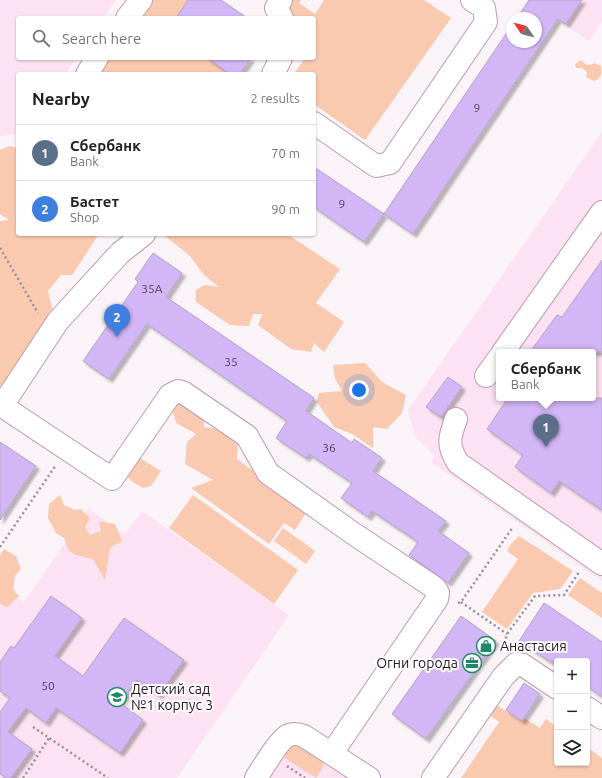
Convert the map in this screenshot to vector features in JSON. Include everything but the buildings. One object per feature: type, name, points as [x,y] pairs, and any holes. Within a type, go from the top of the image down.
[{"type":"street","points":[[129,16],[141,0]]},
{"type":"street","points":[[281,0],[276,8],[281,16]]},
{"type":"street","points":[[316,125],[376,166],[390,163],[486,22],[484,8],[472,0]]},
{"type":"street","points":[[88,72],[96,60]]},
{"type":"street","points":[[274,72],[280,60]]},
{"type":"street","points":[[505,349],[602,212]]},
{"type":"street","points":[[141,236],[120,253],[58,321],[1,406],[112,479],[170,395],[178,391],[184,392],[247,436],[268,472],[354,534],[435,588],[438,593],[437,599],[332,753]]},
{"type":"street","points":[[486,376],[496,362]]},
{"type":"street","points":[[456,419],[450,436],[451,452],[458,463],[602,564]]},
{"type":"street","points":[[433,778],[502,677],[516,664],[523,665],[554,686]]},
{"type":"street","points":[[590,710],[602,718]]},
{"type":"street","points":[[256,778],[282,740],[289,735],[297,734],[304,736],[332,753],[368,778]]},
{"type":"path","points":[[0,248],[50,332]]},
{"type":"path","points":[[0,547],[67,449]]},
{"type":"path","points":[[428,612],[461,602],[514,526]]},
{"type":"path","points":[[510,669],[503,649],[507,634],[535,596],[564,595],[580,571]]},
{"type":"path","points":[[461,602],[507,634]]},
{"type":"path","points":[[33,727],[108,778]]},
{"type":"path","points":[[22,778],[49,738]]},
{"type":"shaded area","points":[[0,0],[116,0],[104,16],[16,16],[16,60],[75,60],[66,72],[16,72],[16,134],[0,136]]},
{"type":"shaded area","points":[[153,0],[188,0],[177,16],[141,16]]},
{"type":"shaded area","points":[[290,0],[301,0],[299,3],[315,14],[324,0],[424,0],[451,18],[365,140],[316,106],[316,72],[295,72],[304,60],[316,60],[316,16],[288,15]]},
{"type":"shaded area","points":[[530,0],[602,0],[602,22],[589,41]]},
{"type":"shaded area","points":[[110,60],[210,60],[227,72],[101,72]]},
{"type":"shaded area","points":[[581,60],[587,65],[595,63],[601,66],[600,77],[594,81],[586,77],[587,72],[582,68],[576,68],[575,64]]},
{"type":"shaded area","points":[[602,132],[602,581],[431,462],[435,456],[415,436],[408,410]]},
{"type":"shaded area","points":[[10,146],[16,148],[16,236],[98,236],[72,275],[61,275],[48,291],[53,312],[1,387],[0,221],[9,220],[0,214],[0,150]]},
{"type":"shaded area","points":[[165,236],[290,236],[340,269],[316,303],[344,322],[324,352],[314,343],[311,352],[291,349],[258,325],[262,314],[253,314],[249,326],[230,325],[196,302],[196,290],[205,285],[219,287],[204,275],[190,256]]},
{"type":"shaded area","points":[[365,363],[382,382],[406,395],[402,413],[387,429],[373,427],[373,448],[352,434],[334,427],[317,402],[319,393],[342,391],[335,379],[333,365]]},
{"type":"shaded area","points":[[179,399],[204,416],[204,427],[218,429],[238,445],[237,459],[308,510],[295,530],[284,523],[269,544],[191,488],[213,480],[185,464],[187,442],[196,434],[176,423],[171,405]]},
{"type":"shaded area","points":[[140,458],[161,471],[151,486],[143,488],[131,481],[127,476]]},
{"type":"shaded area","points":[[60,495],[64,505],[75,510],[81,509],[90,518],[85,527],[90,535],[101,531],[99,521],[115,524],[122,541],[110,548],[105,580],[93,559],[76,555],[69,551],[64,538],[56,533],[48,518],[49,504]]},
{"type":"shaded area","points":[[193,495],[298,570],[274,604],[169,528]]},
{"type":"shaded area","name":"Детский сад №1 корпус 3","points":[[88,509],[125,534],[142,511],[289,615],[177,778],[0,778],[0,585],[24,602]]},
{"type":"shaded area","points":[[283,528],[315,551],[306,564],[274,541]]},
{"type":"shaded area","points":[[519,536],[573,571],[560,589],[533,593],[507,629],[482,612],[518,559],[507,551],[511,544]]},
{"type":"shaded area","points":[[4,549],[16,556],[21,569],[15,576],[13,589],[19,596],[7,607],[0,604],[0,555]]},
{"type":"shaded area","points":[[580,578],[602,593],[602,618],[568,595]]},
{"type":"shaded area","points":[[498,706],[522,721],[524,718],[540,728],[546,719],[554,725],[554,766],[590,766],[590,749],[602,758],[602,778],[461,778],[499,722],[486,712]]},
{"type":"shaded area","points":[[291,738],[353,778],[260,778]]},
{"type":"shaded area","points":[[291,738],[323,757],[323,767],[316,778],[277,753]]},
{"type":"place","name":"Бастет","points":[[117,337]]},
{"type":"place","name":"Сбербанк","points":[[546,447]]},
{"type":"place","name":"Анастасия","points":[[486,646]]},
{"type":"place","name":"Огни города","points":[[472,663]]},
{"type":"place","name":"Детский сад №1 корпус 3","points":[[117,697]]}]
